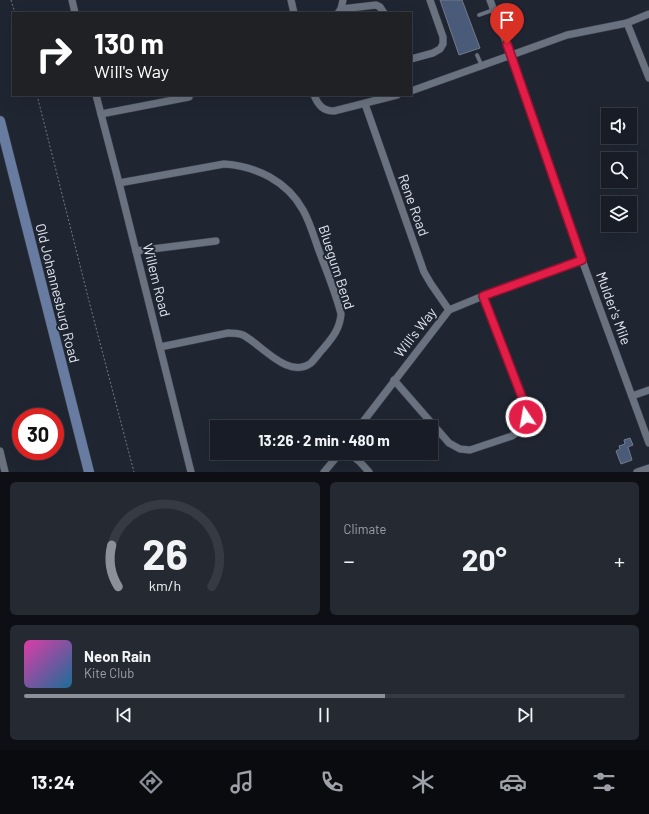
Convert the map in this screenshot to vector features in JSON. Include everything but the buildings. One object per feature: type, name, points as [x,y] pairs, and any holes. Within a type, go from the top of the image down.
[{"type":"main road","name":"Old Johannesburg Road","points":[[0,121],[89,472]]},
{"type":"street","points":[[72,0],[75,12]]},
{"type":"street","points":[[291,0],[294,12]]},
{"type":"street","points":[[343,0],[340,11],[376,5],[380,7],[383,12]]},
{"type":"street","points":[[412,59],[433,53],[440,49],[443,44],[444,37],[430,0]]},
{"type":"street","name":"Mulder's Mile","points":[[490,0],[511,55],[582,260],[649,443]]},
{"type":"street","points":[[412,91],[567,35],[626,23],[649,14]]},
{"type":"street","points":[[626,23],[649,78]]},
{"type":"street","name":"Willem Road","points":[[96,96],[191,472]]},
{"type":"street","points":[[315,96],[320,106],[327,111],[334,111],[393,96]]},
{"type":"street","points":[[101,114],[189,97]]},
{"type":"street","name":"Rene Road","points":[[365,104],[424,272],[430,284],[449,310]]},
{"type":"street","name":"Bluegum Bend","points":[[119,183],[224,164],[237,164],[259,170],[267,174],[290,193],[303,210],[341,314],[339,327],[335,334],[311,363],[300,367],[284,364],[245,336],[236,333],[228,333],[160,347]]},
{"type":"street","points":[[136,252],[216,241]]},
{"type":"street","name":"Will's Way","points":[[364,420],[449,310],[582,260]]},
{"type":"street","points":[[394,380],[449,443],[460,450],[470,450],[512,436],[518,432],[522,428],[526,417],[525,405],[483,296]]},
{"type":"street","points":[[632,396],[649,390]]},
{"type":"street","points":[[0,451],[5,472]]},
{"type":"street","points":[[324,472],[334,460]]},
{"type":"street","points":[[358,460],[369,472]]},
{"type":"street","points":[[637,472],[649,468]]},
{"type":"lane","points":[[479,15],[493,10]]},
{"type":"lane","points":[[477,55],[482,66]]},
{"type":"path","points":[[11,0],[15,12]]},
{"type":"path","points":[[37,96],[134,472]]},
{"type":"route","points":[[507,44],[582,260],[483,296],[525,405],[526,417]]}]
